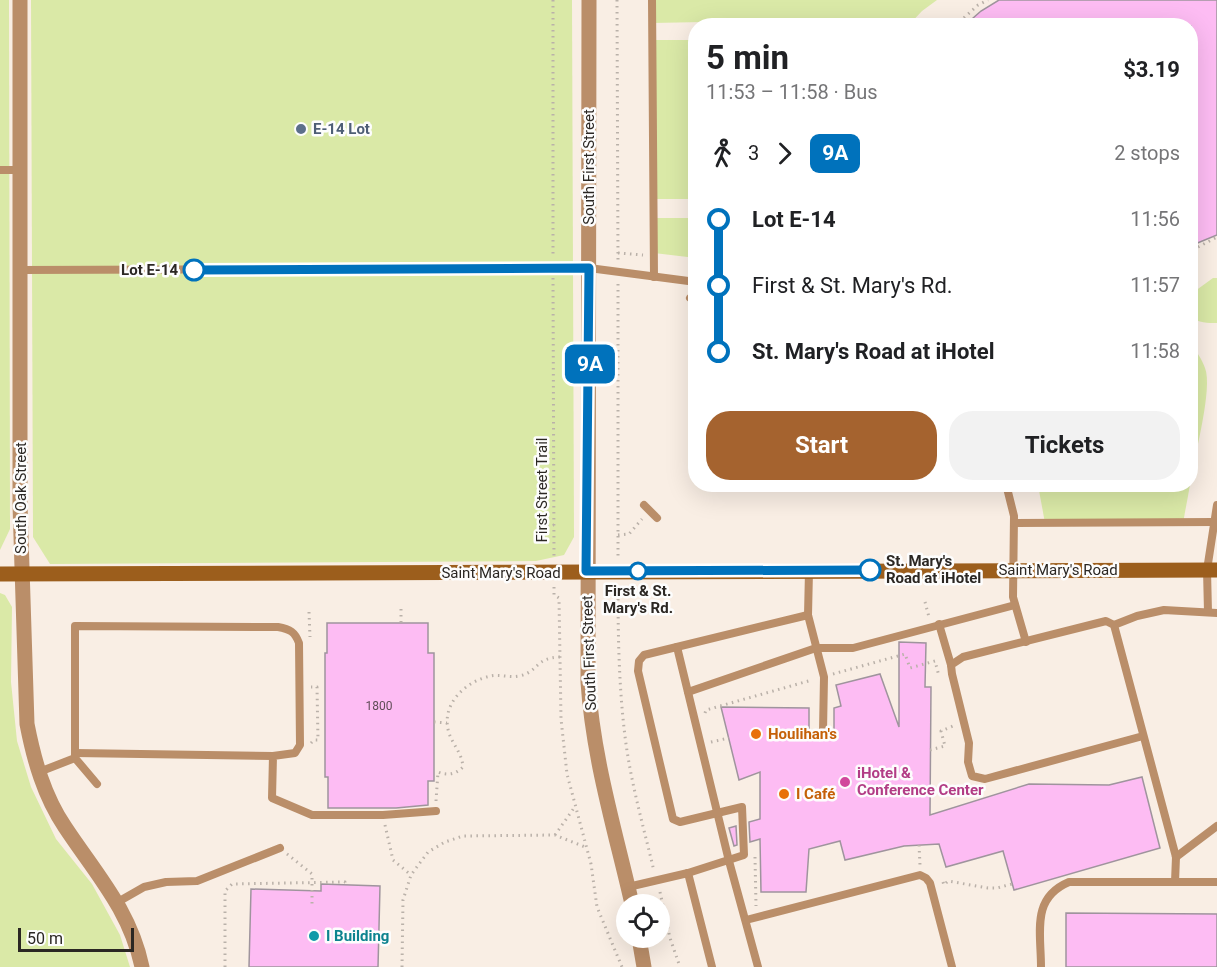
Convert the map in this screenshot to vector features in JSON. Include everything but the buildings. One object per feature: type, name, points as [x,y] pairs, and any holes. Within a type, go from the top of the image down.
[{"type":"main road","name":"Saint Mary's Road","points":[[0,574],[1212,570]]},
{"type":"street","name":"South Oak Street","points":[[20,0],[21,574],[27,724],[39,772],[54,809],[64,827],[103,879],[130,929],[142,967]]},
{"type":"street","name":"South First Street","points":[[589,0],[586,571],[589,710],[605,800],[630,894]]},
{"type":"street","points":[[641,948],[644,967]]},
{"type":"lane","points":[[652,0],[654,277]]},
{"type":"lane","points":[[0,170],[21,170]]},
{"type":"lane","points":[[21,270],[589,268],[688,281]]},
{"type":"lane","points":[[1008,492],[1014,523],[1015,605],[1026,642]]},
{"type":"lane","points":[[644,505],[654,515]]},
{"type":"lane","points":[[1114,626],[1137,616],[1164,610],[1213,613],[1212,570],[1217,505]]},
{"type":"lane","points":[[1014,523],[1214,522]]},
{"type":"lane","points":[[808,571],[808,615],[824,677],[823,731]]},
{"type":"lane","points":[[688,692],[816,648],[853,648],[1015,605]]},
{"type":"lane","points":[[628,887],[688,873],[744,855],[742,807],[680,822],[673,819],[638,671],[639,661],[644,655],[808,615]]},
{"type":"lane","points":[[951,665],[963,657],[1106,621],[1114,626],[1176,857],[1175,882]]},
{"type":"lane","points":[[939,624],[969,743],[968,762],[972,776],[985,779],[1143,736]]},
{"type":"lane","points":[[39,772],[75,756],[273,756],[295,753],[300,745],[299,643],[296,635],[287,628],[278,627],[75,626],[75,756],[97,784]]},
{"type":"lane","points":[[677,647],[729,861],[758,967]]},
{"type":"lane","points":[[273,756],[272,798],[312,815],[383,815],[436,811]]},
{"type":"lane","points":[[1176,857],[1217,826]]},
{"type":"lane","points":[[116,903],[144,887],[166,882],[197,880],[280,848]]},
{"type":"lane","points":[[688,873],[712,967]]},
{"type":"lane","points":[[746,920],[920,875],[930,883],[952,967]]},
{"type":"lane","points":[[197,880],[202,889]]},
{"type":"lane","points":[[1041,967],[1041,914],[1046,898],[1058,887],[1070,882],[1217,882]]},
{"type":"path","name":"First Street Trail","points":[[553,0],[554,595],[559,598],[562,742],[574,808],[591,864],[597,907],[621,967]]},
{"type":"path","points":[[964,18],[978,5],[988,0]]},
{"type":"path","points":[[1198,247],[1217,237]]},
{"type":"path","points":[[618,253],[654,256]]},
{"type":"path","points":[[618,535],[629,534],[639,521],[654,515]]},
{"type":"path","points":[[541,526],[554,525]]},
{"type":"path","points":[[618,598],[619,681],[626,743],[670,938],[681,967]]},
{"type":"path","points":[[925,602],[929,617]]},
{"type":"path","points":[[401,609],[401,623]]},
{"type":"path","points":[[299,643],[310,637],[309,612]]},
{"type":"path","points":[[704,716],[706,710],[905,654],[910,668],[935,661],[941,683]]},
{"type":"path","points":[[436,811],[438,772],[457,773],[463,767],[463,759],[451,738],[446,716],[458,694],[467,686],[492,676],[513,677],[526,674],[543,659],[560,657]]},
{"type":"path","points":[[930,750],[945,746],[941,731],[953,727],[950,716]]},
{"type":"path","points":[[434,722],[447,723]]},
{"type":"path","points":[[709,734],[712,743],[729,738]]},
{"type":"path","points":[[555,835],[574,808]]},
{"type":"path","points":[[383,815],[393,860],[411,875]]},
{"type":"path","points":[[402,967],[403,900],[411,875],[428,852],[445,842],[463,836],[555,835],[585,847]]},
{"type":"path","points":[[920,845],[920,863]]},
{"type":"path","points":[[280,848],[312,874],[312,904]]},
{"type":"path","points":[[756,852],[755,906],[765,903]]},
{"type":"path","points":[[944,885],[948,880],[997,888],[1012,884]]},
{"type":"path","points":[[225,967],[225,891],[232,884],[345,882],[345,885]]},
{"type":"green space","points":[[0,0],[9,0],[10,529],[0,550]]},
{"type":"green space","points":[[31,0],[572,0],[574,537],[564,555],[536,561],[50,564],[33,537]]},
{"type":"green space","points":[[652,0],[937,0],[915,18],[688,18],[688,22],[652,23]]},
{"type":"green space","points":[[652,40],[688,40],[688,199],[654,199]]},
{"type":"green space","points":[[654,218],[688,218],[688,257],[654,253]]},
{"type":"green space","points":[[1213,278],[1217,278],[1217,323],[1198,320],[1198,289]]},
{"type":"green space","points":[[1198,355],[1207,377],[1198,442]]},
{"type":"green space","points":[[1039,492],[1189,492],[1183,523],[1045,523]]},
{"type":"green space","points":[[0,593],[5,595],[12,607],[11,682],[17,741],[31,787],[56,839],[92,884],[120,935],[130,967],[0,967]]},
{"type":"bus line","name":"9A","points":[[194,270],[589,268],[590,393],[586,571],[870,570]]},
{"type":"place","name":"E-14 Lot","points":[[301,129]]},
{"type":"place","name":"Lot E-14","points":[[194,270]]},
{"type":"place","name":"St. Mary's Road at iHotel","points":[[870,570]]},
{"type":"place","name":"First & St. Mary's Rd.","points":[[638,571]]},
{"type":"place","name":"Houlihan's","points":[[756,734]]},
{"type":"place","name":"iHotel & Conference Center","points":[[845,782]]},
{"type":"place","name":"I Café","points":[[784,794]]},
{"type":"place","name":"I Building","points":[[314,936]]}]
